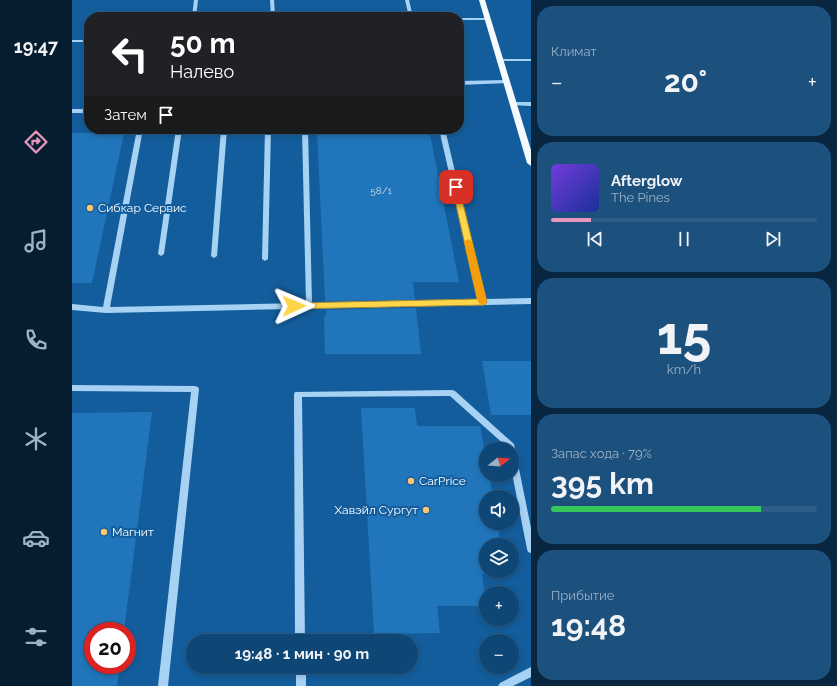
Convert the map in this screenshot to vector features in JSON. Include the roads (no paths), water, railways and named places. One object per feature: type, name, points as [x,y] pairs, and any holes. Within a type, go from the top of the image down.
[{"type":"main road","points":[[482,0],[531,163]]},
{"type":"lane","points":[[195,12],[196,0]]},
{"type":"lane","points":[[272,0],[272,12]]},
{"type":"lane","points":[[407,0],[410,12]]},
{"type":"lane","points":[[464,19],[488,18]]},
{"type":"lane","points":[[72,42],[84,41]]},
{"type":"lane","points":[[500,60],[531,60]]},
{"type":"lane","points":[[464,82],[507,82]]},
{"type":"lane","points":[[513,104],[531,104]]},
{"type":"lane","points":[[72,111],[84,111]]},
{"type":"lane","points":[[106,310],[139,134]]},
{"type":"lane","points":[[161,254],[178,134]]},
{"type":"lane","points":[[214,256],[224,134]]},
{"type":"lane","points":[[265,259],[268,134]]},
{"type":"lane","points":[[305,134],[309,306]]},
{"type":"lane","points":[[443,134],[482,302]]},
{"type":"lane","points":[[72,307],[106,310],[531,301]]},
{"type":"lane","points":[[72,388],[195,389],[163,686]]},
{"type":"lane","points":[[300,634],[298,394],[452,393],[507,442]]},
{"type":"lane","points":[[518,482],[531,549]]},
{"type":"lane","points":[[503,686],[531,672]]},
{"type":"lane","points":[[301,674],[301,686]]},
{"type":"place","name":"Сибкар Сервис","points":[[90,208]]},
{"type":"place","name":"CarPrice","points":[[411,481]]},
{"type":"place","name":"Хавэйл Сургут","points":[[426,510]]},
{"type":"place","name":"Магнит","points":[[104,532]]}]
